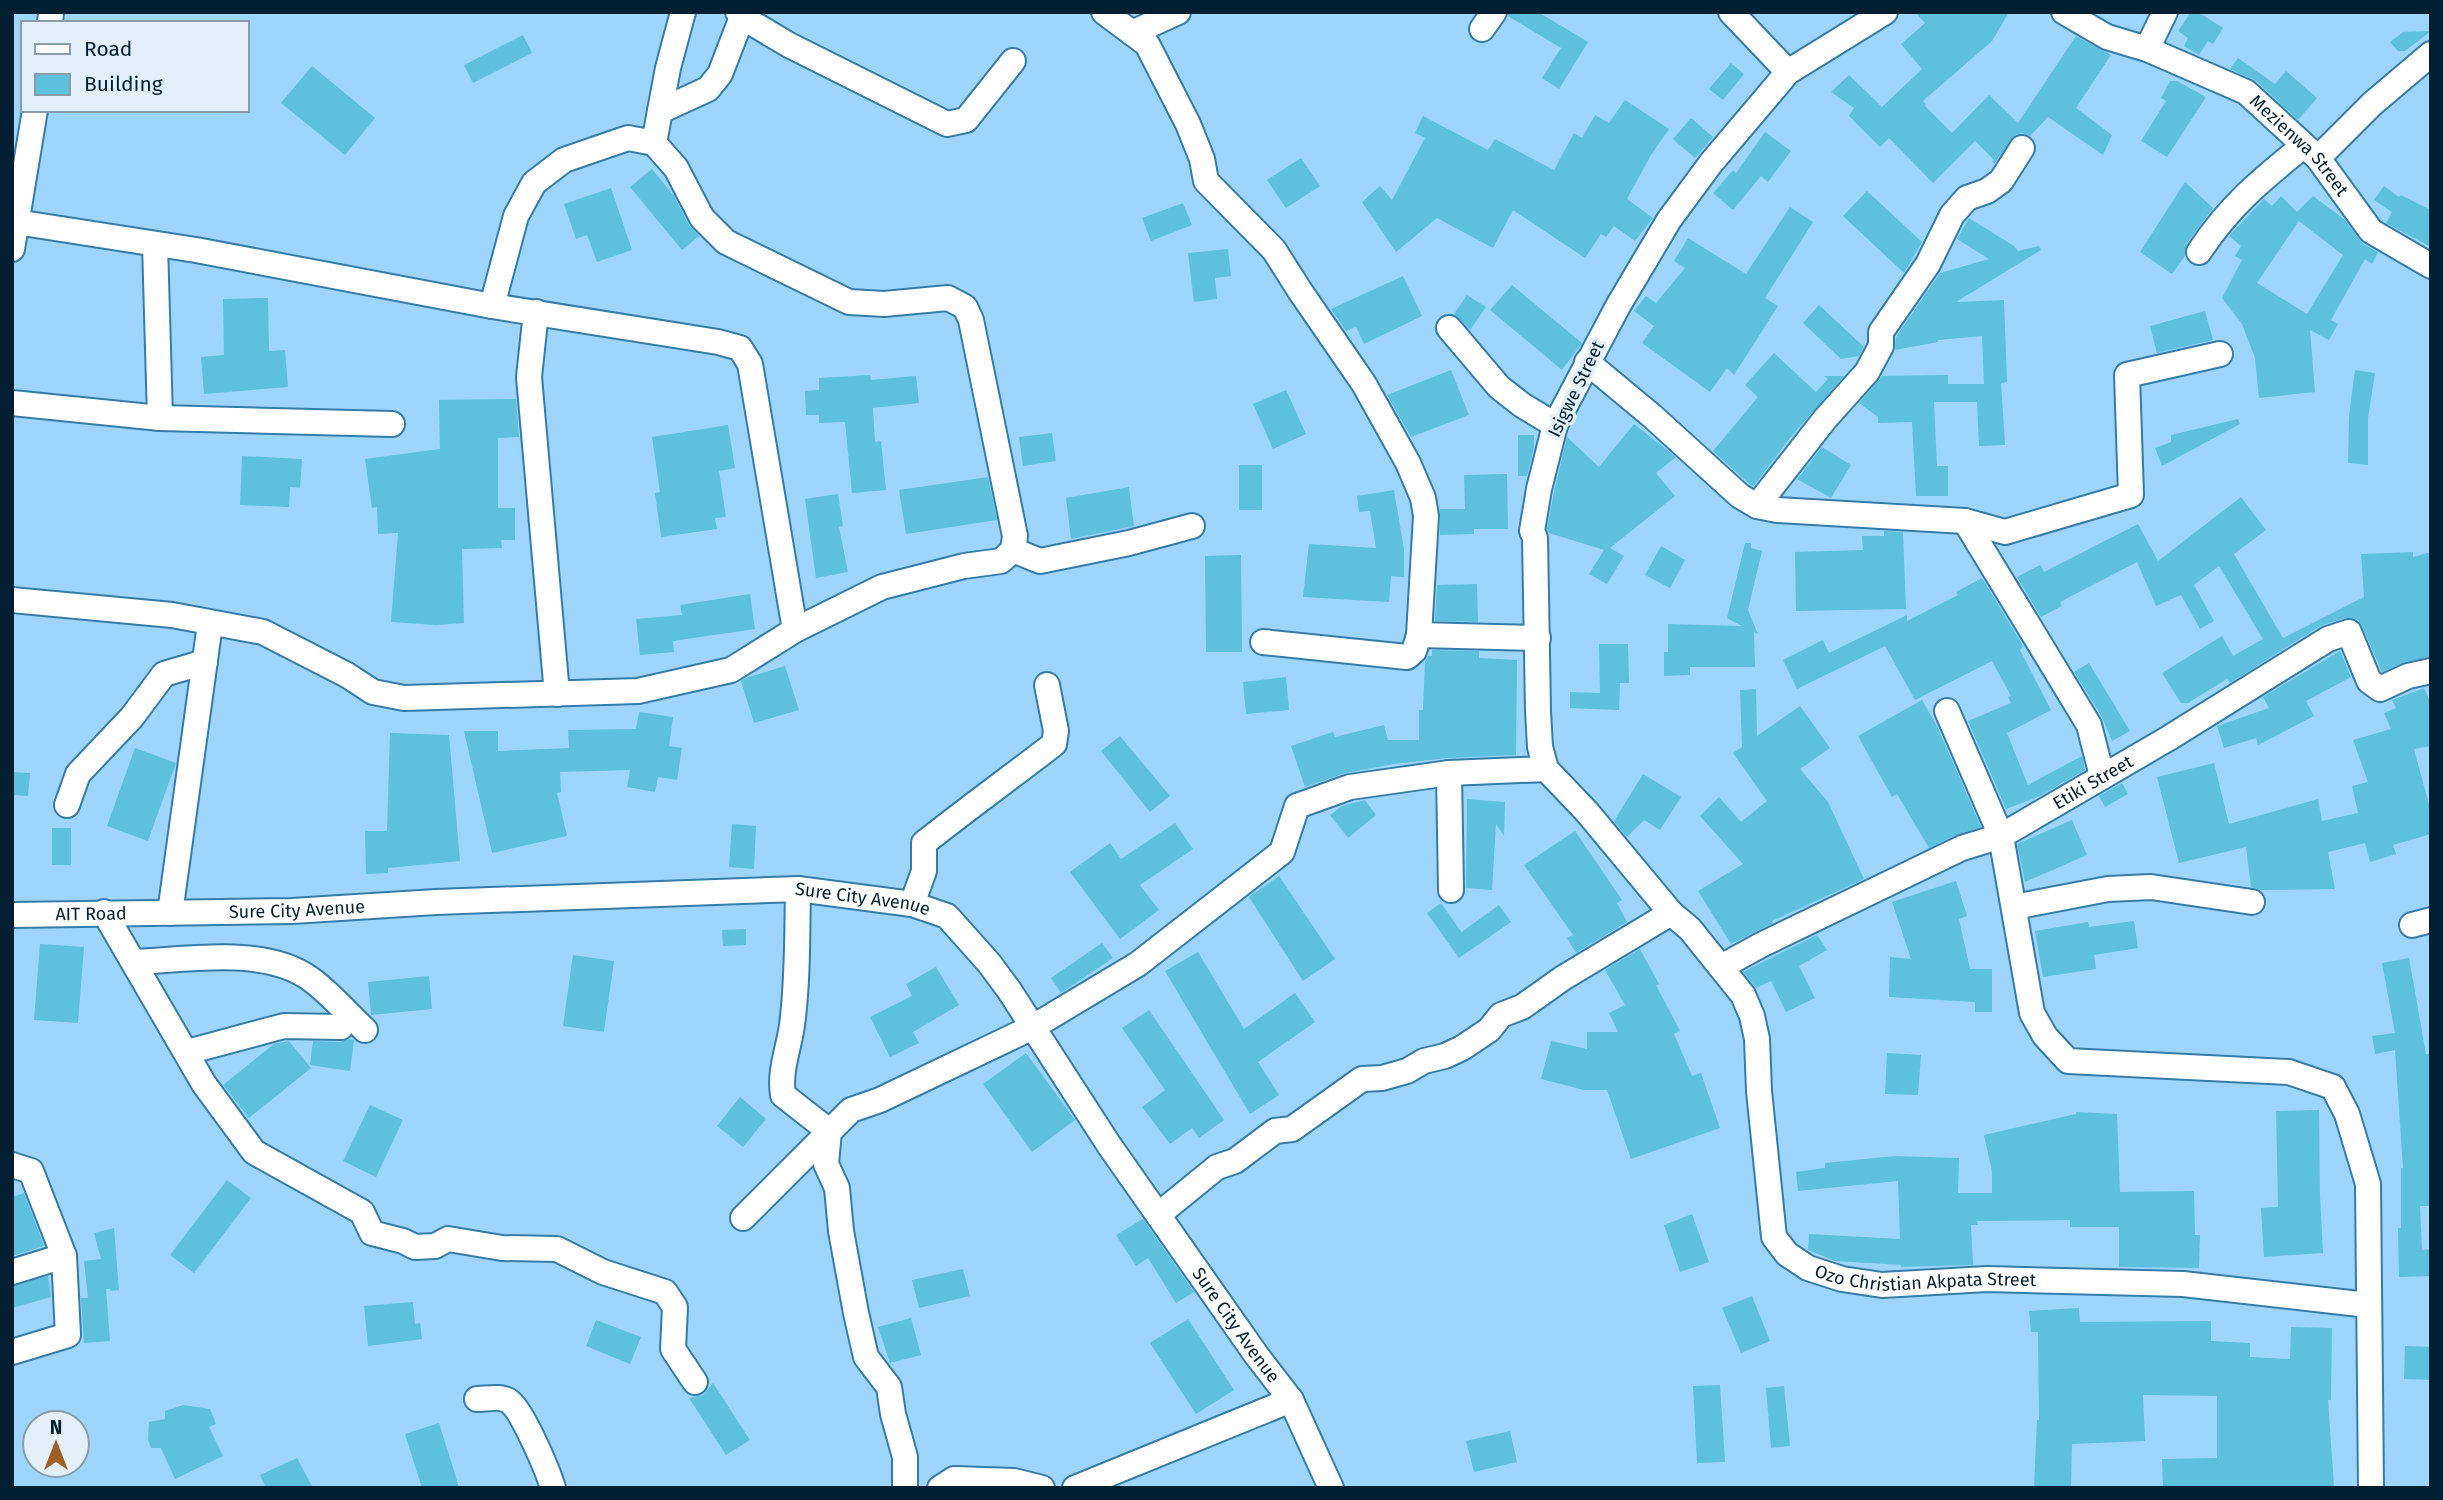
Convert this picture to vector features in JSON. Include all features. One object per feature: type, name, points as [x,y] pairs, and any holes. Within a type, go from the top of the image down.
[{"type":"street","points":[[654,143],[668,68],[683,12]]},
{"type":"street","points":[[1104,12],[1147,44],[1188,124],[1202,159],[1206,181],[1274,250],[1364,384],[1408,463],[1423,498],[1426,516],[1419,635],[1414,651],[1407,657],[1263,642]]},
{"type":"street","points":[[1132,33],[1178,12]]},
{"type":"street","points":[[1731,12],[1787,72]]},
{"type":"street","name":"Isigwe Street","points":[[1546,769],[1540,747],[1535,538],[1532,531],[1555,425],[1587,362],[1669,220],[1711,163],[1787,72],[1885,12]]},
{"type":"street","name":"Mezienwa Street","points":[[2064,12],[2107,37],[2147,49],[2246,92],[2311,152],[2371,231],[2431,266]]},
{"type":"street","points":[[2147,49],[2165,12]]},
{"type":"street","points":[[660,111],[708,89],[720,74],[740,15],[789,45],[947,124],[966,120],[1013,61]]},
{"type":"street","points":[[2199,252],[2215,227],[2250,188],[2311,152],[2431,54]]},
{"type":"street","points":[[12,249],[35,112]]},
{"type":"street","points":[[12,600],[172,615],[263,632],[347,675],[373,692],[404,698],[638,691],[731,670],[795,630],[882,587],[964,566],[1000,561],[1013,550],[1015,536],[971,320],[965,307],[948,298],[884,304],[849,302],[726,242],[702,218],[676,168],[654,143],[628,138],[599,147],[564,160],[534,183],[516,216],[492,306]]},
{"type":"street","points":[[1757,506],[1825,419],[1867,372],[1881,346],[1881,332],[1928,264],[1952,215],[1967,198],[1987,191],[2001,181],[2022,148]]},
{"type":"street","points":[[16,222],[155,244],[740,348],[750,364],[795,630]]},
{"type":"street","points":[[155,244],[160,418]]},
{"type":"street","points":[[536,313],[529,377],[557,694]]},
{"type":"street","points":[[1449,328],[1499,387],[1555,425]]},
{"type":"street","points":[[1587,362],[1660,423],[1740,496],[1757,506],[1777,510],[1965,521],[2005,532],[2130,495],[2127,375],[2220,354]]},
{"type":"street","points":[[12,403],[160,418],[392,424]]},
{"type":"street","points":[[1965,521],[2089,725],[2102,776]]},
{"type":"street","points":[[1013,550],[1040,561],[1129,543],[1192,526]]},
{"type":"street","points":[[170,913],[210,624]]},
{"type":"street","name":"Etiki Street","points":[[1721,967],[1962,848],[2001,836],[2169,738],[2328,639],[2349,632],[2369,681],[2380,689],[2409,676],[2431,671]]},
{"type":"street","points":[[1419,635],[1538,638]]},
{"type":"street","points":[[67,806],[78,774],[132,717],[164,674],[205,662]]},
{"type":"street","points":[[912,904],[924,872],[924,842],[1054,744],[1056,731],[1047,685]]},
{"type":"street","points":[[1947,711],[2001,836],[2032,1013],[2045,1036],[2068,1062],[2290,1072],[2333,1087],[2347,1114],[2368,1184],[2371,1488]]},
{"type":"street","points":[[743,1217],[852,1110],[880,1100],[1033,1027],[1138,964],[1282,852],[1297,806],[1350,787],[1450,773],[1546,769],[1587,812],[1671,913],[1563,978],[1522,1007],[1502,1015],[1489,1030],[1462,1048],[1407,1071],[1382,1078],[1362,1079],[1292,1129],[1275,1131],[1235,1161],[1217,1167],[1158,1215]]},
{"type":"street","points":[[1450,773],[1451,890]]},
{"type":"street","points":[[2014,907],[2108,890],[2151,887],[2252,901]]},
{"type":"street","points":[[798,889],[796,986],[792,1026],[780,1081],[783,1095],[829,1131]]},
{"type":"street","name":"Sure City Avenue","points":[[170,913],[292,911],[436,902],[798,889],[912,904],[947,916],[989,963],[1158,1215],[1291,1401],[1331,1488]]},
{"type":"street","points":[[104,912],[204,1084],[254,1152],[362,1212],[372,1233],[415,1247],[435,1246],[449,1239],[502,1248],[557,1249],[603,1272],[665,1292],[674,1307],[673,1349],[695,1382]]},
{"type":"street","name":"AIT Road","points":[[12,915],[170,913]]},
{"type":"street","name":"Ozo Christian Akpata Street","points":[[1671,913],[1690,929],[1721,967],[1743,995],[1752,1016],[1757,1038],[1759,1091],[1774,1237],[1787,1254],[1808,1268],[1842,1279],[1882,1285],[1987,1279],[2183,1284],[2368,1305]]},
{"type":"street","points":[[134,962],[243,957],[279,964],[309,977],[353,1028],[284,1026],[187,1052]]},
{"type":"street","points":[[829,1131],[826,1164],[837,1188],[841,1231],[856,1313],[866,1357],[889,1387],[893,1414],[905,1457],[905,1488]]},
{"type":"street","points":[[12,1165],[31,1171],[64,1256],[68,1335],[12,1352]]},
{"type":"street","points":[[12,1272],[64,1256]]},
{"type":"street","points":[[477,1399],[503,1398],[511,1402],[549,1474],[553,1488]]},
{"type":"street","points":[[1074,1488],[1291,1401]]},
{"type":"street","points":[[940,1488],[954,1479],[1014,1481],[1042,1488]]},
{"type":"building","points":[[1509,12],[1538,12],[1588,42],[1559,89],[1542,78],[1561,48],[1508,16]]},
{"type":"building","points":[[1915,12],[2009,12],[1992,41],[1923,101],[1952,133],[1989,95],[2018,123],[2076,36],[2111,55],[2076,108],[2112,135],[2103,155],[2048,117],[2030,136],[2022,133],[2015,135],[1994,164],[1994,160],[1975,141],[1933,183],[1889,138],[1880,147],[1849,116],[1854,108],[1831,92],[1849,75],[1882,107],[1922,69],[1901,44],[1925,23]]},
{"type":"building","points":[[2191,12],[2198,12],[2223,28],[2213,44],[2208,41],[2199,55],[2184,46],[2188,38],[2178,31]]},
{"type":"building","points":[[2431,31],[2405,51],[2398,51],[2390,42],[2403,32]]},
{"type":"building","points":[[523,35],[532,53],[473,83],[464,65]]},
{"type":"building","points":[[2238,58],[2275,84],[2286,71],[2317,98],[2298,120],[2256,81],[2230,69]]},
{"type":"building","points":[[1731,63],[1744,74],[1723,100],[1709,89]]},
{"type":"building","points":[[312,66],[375,118],[345,155],[281,103]]},
{"type":"building","points":[[2170,81],[2177,81],[2206,97],[2167,157],[2141,141],[2166,101],[2161,98]]},
{"type":"building","points":[[1625,100],[1669,129],[1627,199],[1653,218],[1635,241],[1614,226],[1606,237],[1601,234],[1585,258],[1513,210],[1493,248],[1437,218],[1396,252],[1362,202],[1380,186],[1392,200],[1425,138],[1415,133],[1423,116],[1488,150],[1495,139],[1554,170],[1574,133],[1582,138],[1595,115],[1609,123]]},
{"type":"building","points":[[1691,118],[1713,137],[1695,158],[1673,139]]},
{"type":"building","points":[[1765,132],[1791,151],[1768,182],[1761,176],[1733,210],[1713,193],[1733,170],[1736,173]]},
{"type":"building","points":[[1301,158],[1320,186],[1286,208],[1267,180]]},
{"type":"building","points":[[652,169],[674,196],[689,225],[699,236],[682,250],[630,187]]},
{"type":"building","points":[[2185,182],[2213,208],[2187,243],[2185,256],[2172,274],[2140,252]]},
{"type":"building","points":[[2384,186],[2399,197],[2401,195],[2431,210],[2431,247],[2386,223],[2392,212],[2374,200]]},
{"type":"building","points":[[611,188],[632,250],[597,262],[587,235],[576,239],[564,204]]},
{"type":"building","points":[[1867,191],[1922,242],[1904,273],[1843,216]]},
{"type":"building","points":[[2281,196],[2297,212],[2313,196],[2344,219],[2363,244],[2378,252],[2372,264],[2365,259],[2331,320],[2338,324],[2329,340],[2310,330],[2315,392],[2259,398],[2255,358],[2242,324],[2222,298],[2242,260],[2235,256],[2241,246],[2229,236],[2264,199],[2272,206]],"holes":[[[2299,221],[2343,255],[2307,314],[2257,283]]]},
{"type":"building","points":[[1183,203],[1192,225],[1151,241],[1142,218]]},
{"type":"building","points":[[1790,207],[1813,222],[1765,298],[1778,306],[1734,375],[1727,368],[1710,392],[1642,343],[1654,326],[1634,311],[1646,296],[1656,303],[1685,268],[1674,261],[1688,238],[1746,274]]},
{"type":"building","points":[[1969,218],[2018,251],[2039,246],[2041,250],[1956,302],[2004,300],[2007,382],[2001,383],[2005,445],[1979,446],[1977,402],[1934,402],[1937,466],[1948,466],[1948,496],[1916,496],[1912,422],[1878,423],[1878,417],[1859,403],[1882,376],[1948,375],[1948,384],[1984,384],[1982,336],[1938,340],[1895,350],[1896,337],[1940,273],[1989,259],[1957,239]]},
{"type":"building","points":[[1228,249],[1231,276],[1215,278],[1217,299],[1194,302],[1188,253]]},
{"type":"building","points":[[1403,276],[1422,316],[1364,344],[1356,327],[1346,331],[1331,309]]},
{"type":"building","points":[[1512,285],[1582,343],[1562,370],[1490,310]]},
{"type":"building","points":[[1467,295],[1486,307],[1470,330],[1454,314]]},
{"type":"building","points":[[268,298],[269,351],[285,350],[288,387],[204,394],[201,357],[224,355],[223,299]]},
{"type":"building","points":[[1819,305],[1864,347],[1859,356],[1841,359],[1803,323]]},
{"type":"building","points":[[2205,311],[2213,340],[2157,353],[2150,326]]},
{"type":"building","points":[[1774,353],[1816,392],[1828,379],[1824,376],[1844,376],[1789,439],[1753,487],[1713,451],[1758,397],[1745,385]]},
{"type":"building","points":[[1451,370],[1469,415],[1411,437],[1387,395]]},
{"type":"building","points":[[2355,370],[2375,373],[2368,418],[2368,465],[2348,463],[2349,416]]},
{"type":"building","points":[[870,375],[871,380],[916,376],[919,403],[873,408],[875,442],[881,441],[886,490],[852,493],[845,422],[819,423],[819,415],[806,415],[805,391],[819,390],[819,378]]},
{"type":"building","points":[[1286,390],[1306,434],[1273,449],[1253,404]]},
{"type":"building","points":[[516,399],[519,437],[498,438],[498,508],[515,508],[515,540],[501,540],[502,548],[462,549],[464,623],[436,625],[391,622],[398,533],[378,534],[377,507],[372,508],[365,459],[440,449],[439,400]]},
{"type":"building","points":[[2238,419],[2240,424],[2162,466],[2155,448],[2171,442],[2171,435]]},
{"type":"building","points":[[1634,424],[1676,457],[1656,473],[1675,496],[1610,548],[1624,556],[1607,584],[1589,574],[1604,550],[1549,533],[1547,529],[1567,437],[1599,467]]},
{"type":"building","points":[[728,425],[735,468],[719,471],[726,517],[715,518],[717,529],[661,537],[655,493],[660,492],[652,437]]},
{"type":"building","points":[[1052,433],[1056,461],[1023,466],[1019,437]]},
{"type":"building","points":[[1518,435],[1534,435],[1527,476],[1518,476]]},
{"type":"building","points":[[1822,447],[1851,465],[1831,498],[1797,479]]},
{"type":"building","points":[[242,456],[302,459],[300,488],[290,487],[289,507],[240,505]]},
{"type":"building","points":[[1239,465],[1262,465],[1262,510],[1239,510]]},
{"type":"building","points":[[1507,474],[1508,529],[1474,529],[1474,534],[1440,535],[1440,509],[1465,509],[1464,475]]},
{"type":"building","points":[[988,477],[997,520],[906,534],[899,490]]},
{"type":"building","points":[[1129,487],[1134,526],[1071,539],[1066,498]]},
{"type":"building","points":[[1394,490],[1404,549],[1404,577],[1391,576],[1389,602],[1303,597],[1309,544],[1376,548],[1370,511],[1359,512],[1357,496]]},
{"type":"building","points":[[838,494],[843,526],[839,527],[848,572],[816,578],[805,499]]},
{"type":"building","points":[[2241,497],[2266,530],[2234,554],[2283,638],[2364,597],[2361,554],[2413,552],[2413,557],[2431,552],[2431,657],[2405,662],[2382,672],[2358,620],[2345,618],[2320,626],[2230,683],[2227,679],[2188,703],[2181,703],[2162,673],[2222,636],[2233,656],[2263,639],[2219,566],[2194,585],[2214,621],[2200,629],[2181,595],[2156,606],[2137,562],[2060,602],[2062,606],[2041,617],[2017,577],[2040,565],[2044,572],[2138,524],[2158,561]]},
{"type":"building","points":[[1884,531],[1903,532],[1906,609],[1796,611],[1795,552],[1863,550],[1862,536],[1884,536]]},
{"type":"building","points":[[1745,543],[1751,543],[1751,548],[1762,551],[1748,610],[1758,634],[1754,632],[1755,667],[1690,667],[1690,675],[1664,676],[1664,652],[1668,652],[1668,624],[1742,626],[1727,618]]},
{"type":"building","points":[[1661,546],[1685,560],[1670,588],[1645,575]]},
{"type":"building","points":[[1241,555],[1242,652],[1206,652],[1205,556]]},
{"type":"building","points":[[1982,578],[2022,644],[2020,650],[2051,710],[2007,733],[2028,785],[2082,756],[2085,770],[2038,797],[2006,809],[1968,721],[2011,703],[2008,697],[2011,696],[1992,661],[1915,700],[1885,646],[1797,689],[1783,660],[1823,640],[1829,653],[1907,615],[1907,621],[1958,595],[1956,592]]},
{"type":"building","points":[[1477,584],[1478,622],[1435,621],[1437,585]]},
{"type":"building","points":[[750,594],[755,629],[673,641],[674,652],[640,655],[636,619],[682,615],[680,605]]},
{"type":"building","points":[[1599,644],[1628,644],[1629,683],[1620,683],[1619,710],[1570,708],[1570,692],[1600,693]]},
{"type":"building","points":[[1432,650],[1479,651],[1479,658],[1517,660],[1516,755],[1394,764],[1345,773],[1305,787],[1291,746],[1333,732],[1335,737],[1384,725],[1388,740],[1419,740],[1419,710],[1423,710],[1425,661],[1428,656],[1432,656]]},
{"type":"building","points":[[2340,651],[2351,677],[2306,701],[2314,716],[2258,745],[2256,738],[2224,748],[2217,726],[2269,708],[2263,697]]},
{"type":"building","points":[[2089,663],[2130,731],[2112,741],[2102,717],[2074,672]]},
{"type":"building","points":[[785,666],[799,710],[754,723],[741,681]]},
{"type":"building","points":[[1286,677],[1289,710],[1246,714],[1243,682]]},
{"type":"building","points":[[2424,688],[2431,703],[2431,746],[2414,749],[2431,812],[2431,834],[2393,845],[2396,854],[2370,862],[2365,843],[2328,852],[2335,889],[2261,890],[2251,887],[2246,847],[2179,863],[2157,777],[2214,763],[2229,824],[2318,799],[2322,821],[2358,813],[2352,786],[2368,782],[2353,740],[2391,729],[2384,713],[2396,708],[2392,700]]},
{"type":"building","points":[[1756,689],[1757,736],[1800,706],[1830,748],[1800,769],[1828,802],[1864,879],[1772,921],[1773,923],[1731,944],[1698,891],[1743,864],[1700,816],[1719,797],[1741,822],[1767,801],[1733,753],[1742,747],[1740,690]]},
{"type":"building","points":[[1922,700],[1937,726],[1981,827],[1929,848],[1897,794],[1892,797],[1858,736]]},
{"type":"building","points":[[639,712],[673,717],[669,746],[682,748],[677,780],[658,777],[655,792],[627,787],[630,770],[560,772],[561,792],[557,793],[567,836],[492,853],[464,731],[498,731],[498,751],[569,748],[568,730],[636,729]]},
{"type":"building","points":[[390,733],[449,735],[460,861],[388,868],[388,873],[366,874],[365,831],[387,831]]},
{"type":"building","points":[[1120,736],[1170,796],[1150,812],[1101,751]]},
{"type":"building","points":[[135,748],[176,763],[148,841],[107,826]]},
{"type":"building","points":[[12,772],[30,773],[28,796],[12,795]]},
{"type":"building","points":[[1643,774],[1681,797],[1660,830],[1644,820],[1627,837],[1614,821]]},
{"type":"building","points":[[2122,783],[2128,794],[2105,807],[2099,796]]},
{"type":"building","points":[[1467,799],[1505,802],[1504,836],[1496,824],[1492,890],[1466,888]]},
{"type":"building","points":[[1365,800],[1376,815],[1348,838],[1330,815],[1342,806]]},
{"type":"building","points":[[2072,820],[2087,855],[2025,882],[2017,844]]},
{"type":"building","points":[[1175,823],[1193,849],[1140,885],[1159,910],[1120,939],[1070,872],[1110,843],[1121,859]]},
{"type":"building","points":[[732,824],[756,826],[754,869],[729,867]]},
{"type":"building","points":[[52,828],[71,828],[71,865],[52,865]]},
{"type":"building","points":[[1575,831],[1622,900],[1617,903],[1627,922],[1576,953],[1567,938],[1573,935],[1524,865]]},
{"type":"building","points":[[1279,876],[1335,959],[1303,981],[1249,897]]},
{"type":"building","points":[[1956,881],[1967,916],[1959,919],[1970,969],[1992,969],[1992,1012],[1975,1012],[1975,1002],[1889,997],[1890,957],[1911,959],[1892,902]]},
{"type":"building","points":[[1441,903],[1462,933],[1499,905],[1511,922],[1459,958],[1427,913]]},
{"type":"building","points":[[2134,921],[2138,948],[2094,955],[2096,969],[2043,977],[2035,931],[2088,922],[2089,927]]},
{"type":"building","points":[[746,929],[746,945],[723,946],[722,930]]},
{"type":"building","points":[[1817,935],[1827,950],[1799,966],[1815,998],[1786,1012],[1771,981],[1756,988],[1743,972]]},
{"type":"building","points":[[1102,943],[1113,958],[1061,993],[1051,978]]},
{"type":"building","points":[[40,944],[84,947],[78,1023],[34,1020]]},
{"type":"building","points":[[1640,949],[1680,1031],[1674,1034],[1692,1076],[1701,1073],[1720,1128],[1631,1159],[1607,1090],[1584,1090],[1541,1079],[1551,1041],[1587,1049],[1587,1032],[1618,1032],[1609,1013],[1625,1005],[1605,970]]},
{"type":"building","points":[[1198,952],[1244,1029],[1295,993],[1315,1022],[1258,1062],[1279,1095],[1250,1114],[1165,971]]},
{"type":"building","points":[[573,955],[614,961],[604,1032],[563,1026]]},
{"type":"building","points":[[2409,958],[2426,1054],[2431,1054],[2431,1206],[2420,1206],[2422,1250],[2431,1249],[2431,1276],[2399,1277],[2398,1228],[2401,1228],[2403,1168],[2395,1050],[2375,1054],[2372,1036],[2395,1033],[2382,963]]},
{"type":"building","points":[[936,967],[959,1005],[913,1032],[919,1043],[890,1057],[870,1017],[912,996],[906,984]]},
{"type":"building","points":[[429,976],[432,1009],[371,1015],[368,982]]},
{"type":"building","points":[[1149,1010],[1224,1120],[1199,1138],[1192,1128],[1170,1144],[1142,1107],[1165,1090],[1122,1028]]},
{"type":"building","points":[[354,1040],[350,1071],[310,1065],[313,1041],[341,1042]]},
{"type":"building","points":[[289,1041],[311,1068],[249,1118],[223,1085],[274,1044]]},
{"type":"building","points":[[1026,1053],[1075,1120],[1032,1152],[983,1084]]},
{"type":"building","points":[[1887,1053],[1921,1055],[1918,1095],[1885,1094]]},
{"type":"building","points":[[740,1097],[766,1119],[743,1147],[717,1126]]},
{"type":"building","points":[[370,1105],[403,1120],[376,1177],[343,1161]]},
{"type":"building","points":[[2319,1110],[2323,1253],[2264,1257],[2261,1208],[2278,1207],[2276,1111]]},
{"type":"building","points":[[2076,1112],[2117,1114],[2120,1192],[2194,1191],[2195,1235],[2200,1235],[2199,1268],[2119,1267],[2119,1227],[2070,1227],[2070,1220],[1977,1221],[1978,1225],[1971,1225],[1973,1265],[1901,1267],[1835,1261],[1808,1250],[1809,1234],[1900,1239],[1898,1181],[1798,1191],[1796,1172],[1825,1168],[1825,1163],[1895,1156],[1959,1158],[1958,1193],[1992,1193],[1992,1172],[1984,1135]]},
{"type":"building","points":[[227,1180],[251,1198],[194,1273],[170,1255]]},
{"type":"building","points":[[24,1193],[44,1246],[12,1256],[12,1197]]},
{"type":"building","points":[[1692,1214],[1709,1262],[1680,1272],[1664,1225]]},
{"type":"building","points":[[1143,1219],[1194,1292],[1176,1303],[1148,1258],[1136,1266],[1116,1235]]},
{"type":"building","points":[[114,1228],[119,1290],[106,1289],[110,1341],[84,1343],[81,1298],[88,1298],[84,1261],[101,1259],[94,1233]]},
{"type":"building","points":[[963,1269],[970,1296],[919,1308],[912,1280]]},
{"type":"building","points":[[48,1276],[51,1297],[12,1308],[12,1286]]},
{"type":"building","points":[[1752,1296],[1770,1341],[1741,1353],[1722,1308]]},
{"type":"building","points":[[413,1302],[415,1324],[420,1323],[422,1339],[368,1346],[364,1306]]},
{"type":"building","points":[[2079,1308],[2080,1322],[2211,1321],[2211,1341],[2250,1343],[2250,1357],[2290,1359],[2291,1327],[2332,1328],[2331,1400],[2328,1400],[2334,1486],[2163,1488],[2162,1459],[2217,1458],[2217,1396],[2143,1395],[2145,1441],[2072,1444],[2071,1488],[2034,1488],[2039,1420],[2038,1332],[2031,1332],[2029,1311]]},
{"type":"building","points":[[911,1318],[921,1355],[890,1363],[878,1327]]},
{"type":"building","points":[[1188,1319],[1234,1390],[1196,1414],[1150,1343]]},
{"type":"building","points":[[596,1320],[641,1337],[630,1364],[586,1346]]},
{"type":"building","points":[[2405,1346],[2431,1347],[2431,1380],[2404,1379]]},
{"type":"building","points":[[713,1383],[750,1440],[726,1455],[689,1398],[703,1395]]},
{"type":"building","points":[[1720,1385],[1725,1462],[1697,1463],[1693,1386]]},
{"type":"building","points":[[1784,1386],[1790,1446],[1771,1448],[1766,1388]]},
{"type":"building","points":[[183,1405],[210,1409],[216,1424],[209,1427],[223,1456],[175,1479],[161,1448],[151,1448],[148,1439],[149,1422],[165,1419],[165,1411]]},
{"type":"building","points":[[439,1423],[459,1488],[422,1488],[405,1434]]},
{"type":"building","points":[[1510,1431],[1517,1462],[1474,1472],[1466,1441]]},
{"type":"building","points":[[297,1458],[313,1488],[266,1488],[260,1475]]}]
